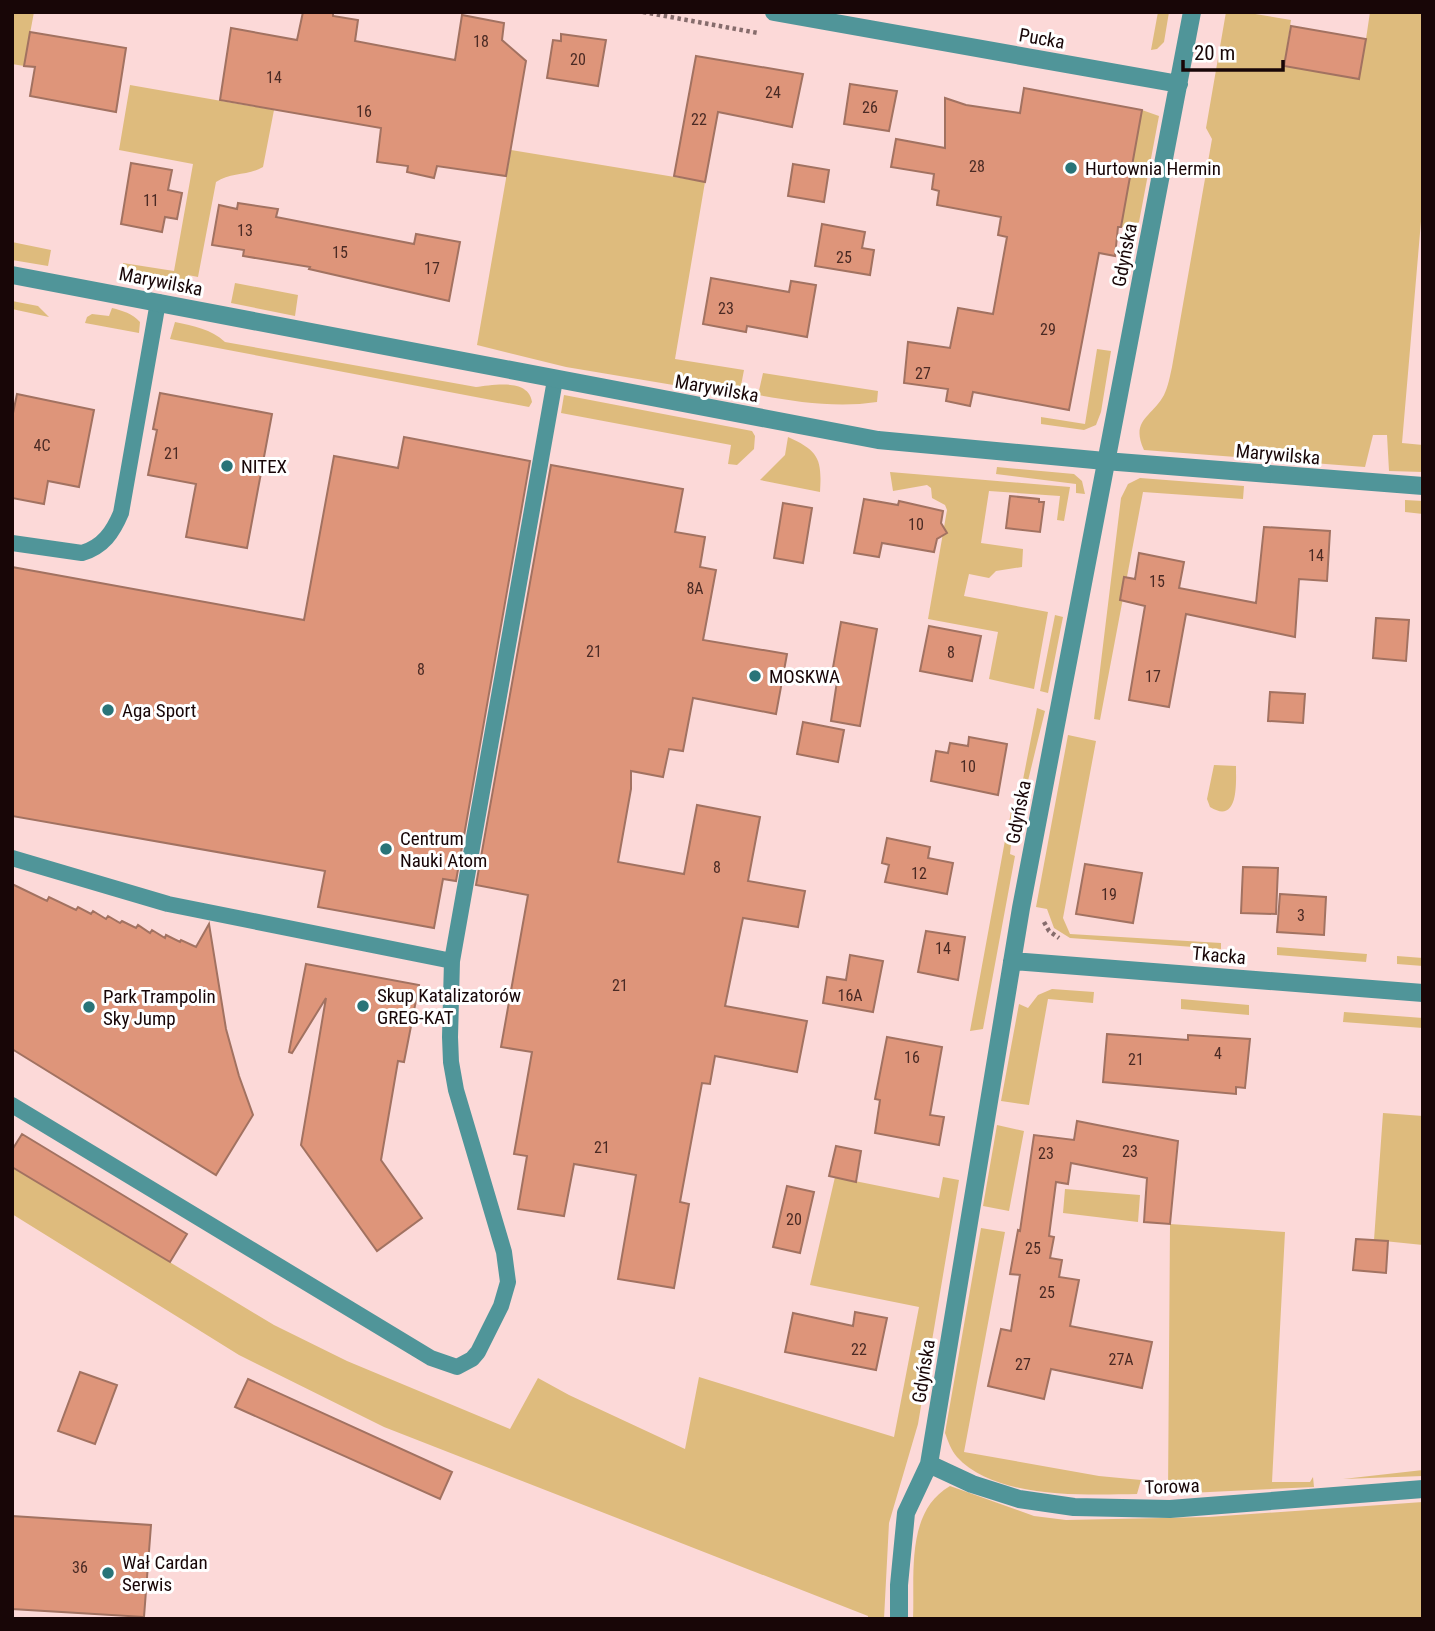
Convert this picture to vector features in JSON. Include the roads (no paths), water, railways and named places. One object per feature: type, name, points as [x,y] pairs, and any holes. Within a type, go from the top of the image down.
[{"type":"street","name":"Pucka","points":[[774,12],[1179,84]]},
{"type":"street","name":"Gdyńska","points":[[900,1619],[899,1585],[906,1513],[929,1464],[1012,961],[1192,12]]},
{"type":"street","name":"Marywilska","points":[[12,275],[878,440],[1423,486]]},
{"type":"street","name":"Tkacka","points":[[1012,961],[1423,992]]},
{"type":"street","name":"Torowa","points":[[929,1464],[972,1484],[1019,1499],[1074,1507],[1170,1509],[1423,1489]]},
{"type":"lane","points":[[12,543],[82,553],[101,544],[116,526],[121,513],[158,302]]},
{"type":"lane","points":[[12,1104],[386,1333],[440,1362],[457,1367],[478,1352],[491,1328],[508,1282],[504,1252],[453,1071],[450,1037],[452,961],[555,380]]},
{"type":"lane","points":[[12,858],[168,904],[452,961]]},
{"type":"place","name":"Hurtownia Hermin","points":[[1071,168]]},
{"type":"place","name":"NITEX","points":[[227,466]]},
{"type":"place","name":"MOSKWA","points":[[755,676]]},
{"type":"place","name":"Aga Sport","points":[[108,710]]},
{"type":"place","name":"Centrum Nauki Atom","points":[[386,849]]},
{"type":"place","name":"Skup Katalizatorów GREG-KAT","points":[[363,1006]]},
{"type":"place","name":"Park Trampolin Sky Jump","points":[[89,1007]]},
{"type":"place","name":"Wał Cardan Serwis","points":[[108,1573]]}]
